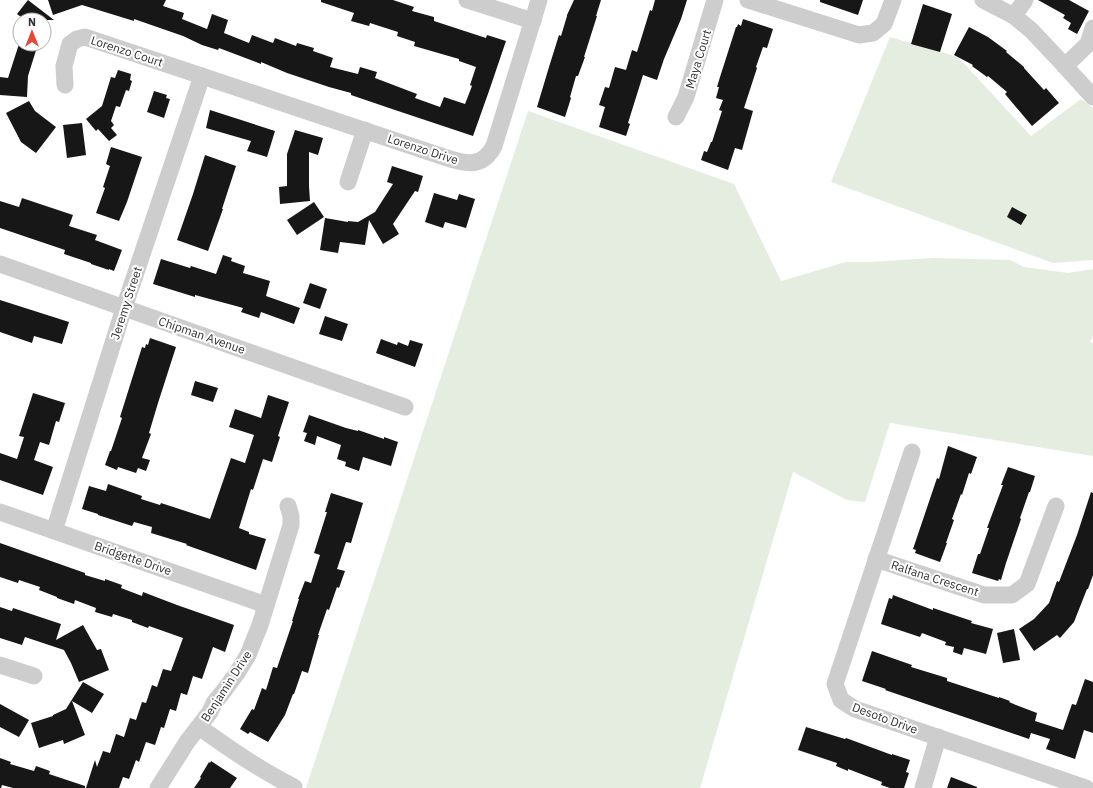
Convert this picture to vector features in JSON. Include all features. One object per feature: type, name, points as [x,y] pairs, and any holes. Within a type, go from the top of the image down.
[{"type":"street","points":[[467,0],[533,20]]},
{"type":"street","name":"Lorenzo Drive","points":[[202,76],[460,162],[473,163],[484,158],[490,153],[494,146],[539,0]]},
{"type":"street","name":"Maya Court","points":[[676,117],[686,97],[715,0]]},
{"type":"street","points":[[748,0],[859,35],[873,33],[884,24],[893,0]]},
{"type":"street","points":[[982,0],[1014,16],[1032,31],[1093,97]]},
{"type":"street","points":[[1014,16],[1025,0]]},
{"type":"street","points":[[1065,66],[1088,44],[1093,28]]},
{"type":"street","name":"Lorenzo Court","points":[[65,85],[64,66],[70,44],[77,39],[85,37],[202,76]]},
{"type":"street","name":"Jeremy Street","points":[[54,531],[124,308],[202,76]]},
{"type":"street","points":[[348,182],[365,130]]},
{"type":"street","name":"Chipman Avenue","points":[[0,264],[405,407]]},
{"type":"street","name":"Desoto Drive","points":[[912,452],[835,684],[841,700],[854,709],[1086,788]]},
{"type":"street","name":"Benjamin Drive","points":[[158,788],[187,742],[210,712],[214,703],[232,680],[248,655],[260,625],[291,525],[291,516],[288,506]]},
{"type":"street","name":"Ralfana Crescent","points":[[876,559],[984,595],[1012,595],[1027,584],[1056,506]]},
{"type":"street","name":"Bridgette Drive","points":[[0,512],[266,605]]},
{"type":"street","points":[[0,665],[34,676]]},
{"type":"street","points":[[199,727],[255,766],[294,787]]},
{"type":"street","points":[[923,788],[938,737]]},
{"type":"shaded area","points":[[890,37],[958,57],[1031,136],[1081,99],[1093,108],[1093,260],[1053,263],[831,182]]},
{"type":"shaded area","points":[[528,111],[734,184],[781,281],[846,262],[933,258],[1010,260],[1024,267],[1068,273],[1093,269],[1093,336],[1090,342],[1093,343],[1093,456],[890,423],[865,502],[847,500],[793,472],[700,788],[306,788]]},
{"type":"building","points":[[28,0],[44,12],[19,12]]},
{"type":"building","points":[[48,0],[166,0],[163,6],[184,13],[182,19],[207,29],[212,14],[228,20],[224,33],[249,43],[252,35],[273,43],[275,38],[296,46],[297,43],[314,48],[313,51],[333,58],[330,67],[358,74],[360,67],[377,72],[375,78],[417,94],[415,98],[440,107],[444,97],[465,104],[472,86],[470,85],[476,67],[459,61],[459,59],[414,46],[415,42],[397,36],[398,32],[370,23],[369,26],[351,21],[354,13],[321,2],[321,0],[393,0],[414,7],[412,11],[434,17],[434,21],[486,38],[487,35],[506,41],[473,136],[351,95],[351,93],[287,73],[261,62],[261,64],[219,48],[218,50],[202,45],[183,36],[134,19],[134,21],[82,5],[53,15]]},
{"type":"building","points":[[574,0],[601,0],[585,57],[578,76],[576,76],[565,117],[537,107],[559,35],[561,36],[567,15]]},
{"type":"building","points":[[655,0],[687,0],[657,80],[643,75],[628,123],[630,124],[626,136],[599,127],[605,107],[599,105],[605,87],[609,88],[615,67],[626,70],[632,50],[637,52],[650,10],[652,11]]},
{"type":"building","points":[[820,0],[863,0],[858,15],[820,2]]},
{"type":"building","points":[[1038,0],[1069,0],[1089,11],[1077,34],[1068,29],[1071,23],[1063,18],[1065,15]]},
{"type":"building","points":[[923,4],[952,14],[940,52],[911,44]]},
{"type":"building","points":[[743,19],[773,29],[767,48],[763,47],[744,108],[753,111],[742,150],[735,148],[728,170],[701,160],[704,151],[707,152],[712,142],[722,111],[719,110],[723,100],[716,98],[719,87],[717,87],[736,27],[738,24],[741,26]]},
{"type":"building","points":[[969,27],[988,37],[1007,51],[1006,52],[1024,67],[1044,90],[1046,88],[1059,103],[1032,126],[1005,94],[1007,92],[988,76],[987,77],[972,66],[973,65],[954,55]]},
{"type":"building","points":[[16,52],[36,52],[28,76],[27,97],[0,95],[0,77],[8,78]]},
{"type":"building","points":[[118,70],[131,74],[130,80],[132,81],[129,91],[126,90],[120,107],[116,106],[111,121],[114,125],[111,128],[117,135],[109,141],[98,129],[96,131],[86,119],[102,106],[111,77],[115,78]]},
{"type":"building","points":[[154,91],[167,95],[166,98],[170,99],[164,118],[147,112]]},
{"type":"building","points":[[29,101],[35,111],[56,127],[36,153],[21,142],[6,113]]},
{"type":"building","points":[[210,110],[275,131],[267,157],[247,151],[251,141],[206,128]]},
{"type":"building","points":[[82,123],[86,155],[67,158],[63,125]]},
{"type":"building","points":[[295,130],[323,138],[318,155],[309,152],[310,201],[280,204],[279,187],[287,186],[287,154]]},
{"type":"building","points":[[111,147],[142,157],[119,221],[96,213],[105,188],[103,187],[110,166],[106,164]]},
{"type":"building","points":[[205,155],[236,166],[208,251],[177,240]]},
{"type":"building","points":[[392,166],[423,176],[418,192],[415,191],[393,224],[399,234],[383,244],[369,220],[365,245],[340,242],[338,253],[320,250],[325,218],[348,222],[358,222],[375,212],[393,184],[387,182]]},
{"type":"building","points":[[434,193],[457,200],[459,194],[475,199],[466,228],[445,222],[443,228],[425,222]]},
{"type":"building","points":[[22,198],[73,215],[69,226],[97,235],[95,240],[122,250],[114,271],[64,254],[65,250],[0,228],[0,201],[19,207]]},
{"type":"building","points":[[314,202],[324,217],[297,235],[287,220]]},
{"type":"building","points":[[1012,207],[1027,215],[1021,225],[1007,217]]},
{"type":"building","points":[[223,255],[232,258],[231,261],[245,266],[243,273],[270,281],[266,296],[300,308],[294,324],[261,312],[259,318],[241,312],[243,308],[195,295],[195,297],[153,284],[161,259],[216,274]]},
{"type":"building","points":[[310,283],[327,289],[320,309],[303,303]]},
{"type":"building","points":[[0,300],[69,322],[62,344],[34,336],[32,343],[0,332]]},
{"type":"building","points":[[325,316],[348,324],[342,341],[319,334]]},
{"type":"building","points":[[150,338],[176,347],[149,433],[151,434],[142,458],[150,460],[146,471],[138,468],[136,473],[118,467],[117,470],[105,465],[122,418],[120,417],[142,347],[145,348],[146,344],[148,345]]},
{"type":"building","points":[[381,339],[397,345],[398,342],[408,346],[410,340],[423,344],[415,367],[376,353]]},
{"type":"building","points":[[195,381],[218,388],[213,402],[191,395]]},
{"type":"building","points":[[33,393],[65,403],[59,422],[56,421],[49,445],[40,442],[34,460],[53,467],[43,495],[0,480],[0,453],[17,459],[24,437],[19,436]]},
{"type":"building","points":[[268,395],[289,402],[278,436],[280,437],[272,462],[263,459],[253,490],[251,489],[239,528],[249,532],[249,534],[266,539],[256,570],[186,545],[187,544],[151,533],[152,527],[134,522],[132,526],[82,509],[89,486],[106,491],[108,484],[142,496],[141,499],[160,505],[161,503],[210,519],[231,458],[245,463],[254,435],[229,427],[235,409],[261,418]]},
{"type":"building","points":[[309,415],[346,428],[398,442],[391,466],[363,457],[359,471],[345,466],[346,462],[337,459],[341,445],[317,436],[315,445],[304,441],[307,433],[303,432]]},
{"type":"building","points":[[948,446],[977,457],[971,474],[969,473],[952,519],[954,520],[940,562],[915,553],[916,550],[913,549],[937,478],[939,479]]},
{"type":"building","points":[[1008,467],[1035,476],[1020,518],[1021,519],[1001,580],[999,579],[998,581],[972,573],[989,528],[987,528]]},
{"type":"building","points":[[1091,492],[1093,493],[1093,575],[1088,589],[1074,622],[1060,638],[1057,635],[1034,651],[1019,629],[1034,619],[1049,603],[1057,581],[1059,582],[1077,535]]},
{"type":"building","points":[[331,493],[363,503],[351,543],[346,542],[337,569],[345,571],[339,588],[337,587],[329,610],[327,609],[318,635],[308,673],[302,671],[285,715],[268,742],[250,732],[248,734],[240,729],[252,709],[254,710],[262,688],[266,690],[273,667],[277,668],[305,581],[311,583],[320,555],[314,553],[327,512],[325,512]]},
{"type":"building","points":[[0,543],[85,573],[85,575],[105,581],[105,579],[122,585],[121,588],[142,596],[143,592],[234,625],[225,652],[213,647],[202,679],[193,676],[187,695],[181,693],[176,711],[170,709],[164,728],[161,727],[155,745],[146,742],[139,762],[136,760],[129,779],[123,777],[119,788],[86,788],[95,760],[97,767],[103,751],[110,753],[116,734],[124,737],[130,718],[136,720],[142,702],[146,703],[152,685],[157,687],[163,669],[171,671],[183,638],[149,626],[148,628],[132,622],[132,620],[113,614],[112,617],[95,612],[96,608],[75,600],[74,604],[57,598],[39,590],[40,587],[19,580],[18,583],[0,577]]},
{"type":"building","points":[[893,595],[933,610],[933,608],[972,621],[971,623],[993,629],[986,654],[964,648],[962,655],[953,652],[954,647],[945,645],[946,642],[922,633],[920,637],[881,624],[889,598],[892,599]]},
{"type":"building","points":[[0,607],[12,611],[13,608],[61,624],[56,640],[83,625],[97,650],[101,649],[109,670],[79,682],[64,650],[25,637],[22,645],[0,638]]},
{"type":"building","points":[[1014,629],[1020,660],[1003,663],[997,633]]},
{"type":"building","points":[[872,651],[912,665],[911,667],[947,678],[947,681],[1010,701],[1009,702],[1037,713],[1035,721],[1063,730],[1072,704],[1076,705],[1085,679],[1093,682],[1093,733],[1084,730],[1075,759],[1046,749],[1050,739],[1031,733],[1029,739],[885,690],[886,689],[862,681]]},
{"type":"building","points":[[83,682],[104,694],[92,713],[72,701],[85,735],[64,744],[63,740],[39,748],[31,723],[53,716],[66,709]]},
{"type":"building","points":[[0,704],[29,720],[19,737],[0,727]]},
{"type":"building","points":[[806,727],[845,739],[846,738],[910,760],[906,772],[909,773],[904,788],[890,788],[881,785],[882,782],[836,766],[837,763],[798,750]]},
{"type":"building","points":[[0,758],[11,762],[10,764],[34,771],[36,766],[50,771],[49,774],[85,786],[85,788],[13,788],[2,785],[0,788]]},
{"type":"building","points":[[211,761],[237,778],[230,788],[194,788]]},
{"type":"building","points":[[951,777],[977,787],[977,788],[947,788]]}]
